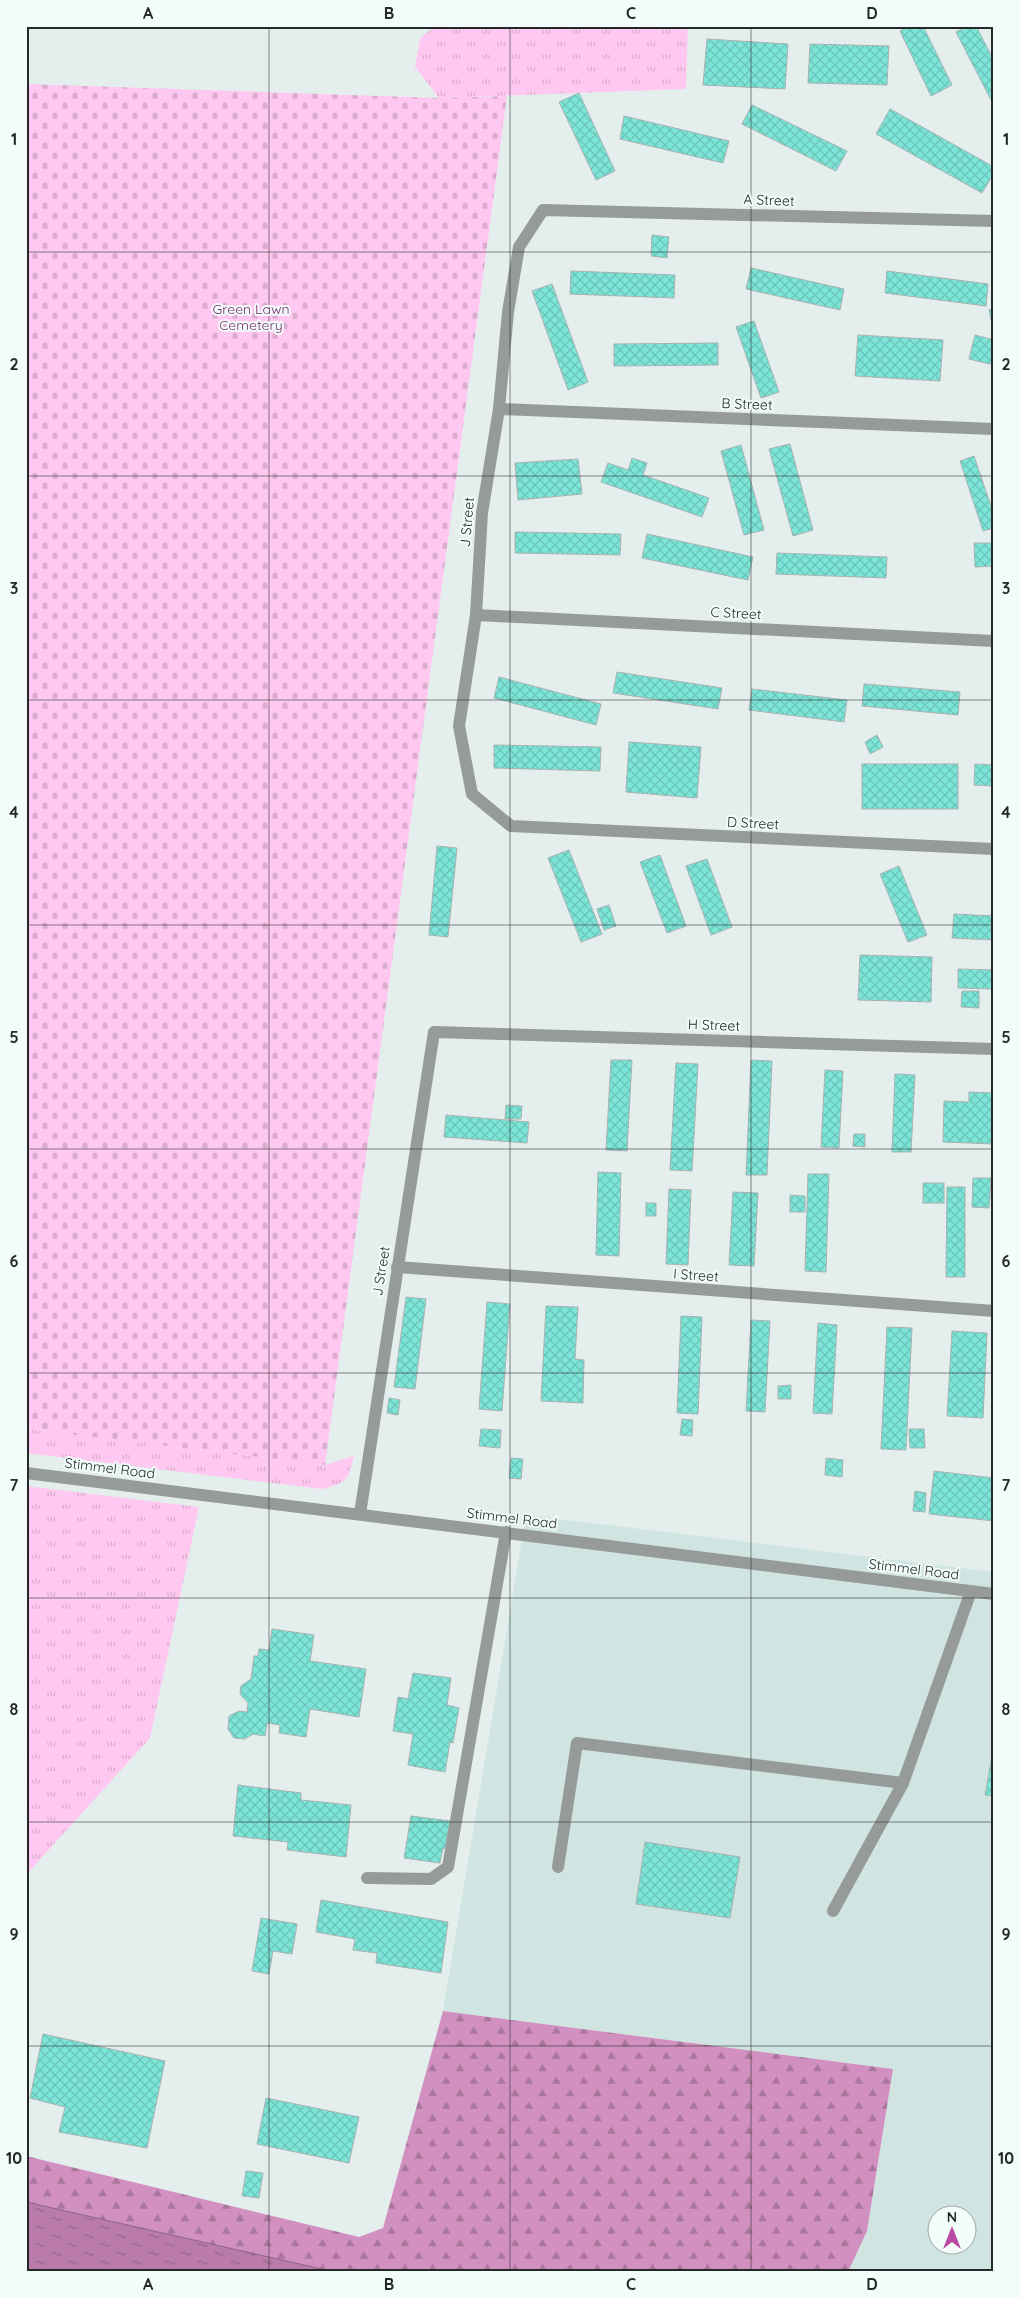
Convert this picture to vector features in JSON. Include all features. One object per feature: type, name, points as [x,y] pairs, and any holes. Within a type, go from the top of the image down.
[{"type":"street","name":"A Street","points":[[543,210],[994,221]]},
{"type":"street","name":"J Street","points":[[511,826],[472,794],[459,726],[476,615],[482,513],[499,409],[508,312],[518,247],[543,210]]},
{"type":"street","name":"B Street","points":[[499,409],[994,429]]},
{"type":"street","name":"C Street","points":[[476,615],[994,641]]},
{"type":"street","name":"D Street","points":[[511,826],[994,849]]},
{"type":"street","name":"J Street","points":[[360,1514],[434,1032]]},
{"type":"street","name":"H Street","points":[[434,1032],[994,1049]]},
{"type":"street","name":"I Street","points":[[397,1267],[994,1311]]},
{"type":"street","name":"Stimmel Road","points":[[26,1472],[994,1594]]},
{"type":"street","points":[[367,1878],[431,1879],[448,1868],[506,1532]]},
{"type":"street","points":[[832,1911],[903,1782],[971,1591]]},
{"type":"street","points":[[558,1867],[577,1743],[903,1782]]},
{"type":"shaded area","points":[[526,1515],[994,1572],[994,2272],[848,2272],[867,2231],[893,2069],[443,2011]]},
{"type":"green space","points":[[435,26],[688,26],[686,89],[439,98],[415,67],[420,39]]},
{"type":"green space","name":"Green Lawn Cemetery","points":[[26,84],[439,98],[507,96],[325,1465],[26,1429]]},
{"type":"green space","points":[[26,1429],[325,1465],[354,1456],[345,1479],[337,1485],[322,1489],[26,1453]]},
{"type":"green space","points":[[26,1486],[199,1507],[150,1738],[26,1875]]},
{"type":"green space","points":[[443,2011],[893,2069],[867,2231],[848,2272],[335,2272],[26,2202],[26,2156],[359,2237],[383,2228]]},
{"type":"water","points":[[26,2202],[335,2272],[26,2272]]},
{"type":"building","points":[[910,26],[923,26],[952,85],[931,96],[900,31]]},
{"type":"building","points":[[968,26],[976,26],[994,61],[994,98],[991,100],[956,32]]},
{"type":"building","points":[[707,39],[788,44],[785,89],[703,85]]},
{"type":"building","points":[[810,44],[889,46],[887,85],[808,83]]},
{"type":"building","points":[[579,93],[615,171],[596,180],[559,102]]},
{"type":"building","points":[[752,105],[847,151],[836,171],[742,124]]},
{"type":"building","points":[[890,109],[994,167],[994,173],[982,193],[876,134]]},
{"type":"building","points":[[624,116],[729,141],[723,163],[620,139]]},
{"type":"building","points":[[652,235],[669,237],[667,258],[651,256]]},
{"type":"building","points":[[751,268],[844,289],[840,310],[746,289]]},
{"type":"building","points":[[571,271],[675,275],[674,298],[570,294]]},
{"type":"building","points":[[887,271],[988,284],[986,306],[885,293]]},
{"type":"building","points":[[552,284],[588,382],[568,390],[532,291]]},
{"type":"building","points":[[994,309],[994,323],[992,324],[989,310]]},
{"type":"building","points":[[754,321],[779,392],[761,398],[736,327]]},
{"type":"building","points":[[858,335],[943,340],[940,381],[855,376]]},
{"type":"building","points":[[975,335],[994,340],[994,365],[969,359]]},
{"type":"building","points":[[718,343],[718,365],[614,366],[614,344]]},
{"type":"building","points":[[790,444],[813,530],[793,536],[769,449]]},
{"type":"building","points":[[741,445],[764,530],[744,535],[721,451]]},
{"type":"building","points":[[974,456],[994,515],[994,528],[983,531],[960,461]]},
{"type":"building","points":[[632,458],[647,463],[643,475],[709,498],[702,517],[601,482],[608,463],[628,470]]},
{"type":"building","points":[[578,459],[582,494],[518,500],[515,463]]},
{"type":"building","points":[[515,532],[621,534],[620,555],[515,553]]},
{"type":"building","points":[[647,534],[753,557],[748,580],[642,558]]},
{"type":"building","points":[[974,543],[994,543],[994,566],[975,567]]},
{"type":"building","points":[[777,553],[887,557],[886,578],[776,574]]},
{"type":"building","points":[[617,672],[722,688],[718,709],[613,693]]},
{"type":"building","points":[[499,677],[601,704],[596,725],[494,698]]},
{"type":"building","points":[[864,684],[960,692],[958,715],[862,706]]},
{"type":"building","points":[[752,689],[847,700],[844,722],[749,710]]},
{"type":"building","points":[[877,735],[883,747],[870,754],[865,742]]},
{"type":"building","points":[[629,742],[701,747],[697,798],[626,792]]},
{"type":"building","points":[[494,745],[601,747],[600,771],[494,768]]},
{"type":"building","points":[[862,764],[958,764],[958,809],[862,809]]},
{"type":"building","points":[[975,764],[994,765],[994,786],[974,785]]},
{"type":"building","points":[[437,846],[457,848],[448,937],[429,935]]},
{"type":"building","points":[[569,850],[602,934],[581,942],[548,858]]},
{"type":"building","points":[[660,855],[686,926],[667,933],[640,862]]},
{"type":"building","points":[[707,859],[732,927],[711,935],[686,866]]},
{"type":"building","points":[[899,866],[927,935],[908,942],[880,874]]},
{"type":"building","points":[[609,905],[616,926],[604,930],[597,909]]},
{"type":"building","points":[[954,914],[994,916],[994,940],[952,938]]},
{"type":"building","points":[[860,955],[932,957],[931,1002],[858,1000]]},
{"type":"building","points":[[958,969],[994,970],[994,989],[958,988]]},
{"type":"building","points":[[962,991],[979,991],[979,1008],[961,1007]]},
{"type":"building","points":[[611,1060],[632,1060],[627,1151],[606,1150]]},
{"type":"building","points":[[751,1060],[772,1061],[767,1175],[746,1175]]},
{"type":"building","points":[[676,1063],[698,1064],[692,1171],[670,1170]]},
{"type":"building","points":[[825,1070],[843,1071],[839,1148],[821,1147]]},
{"type":"building","points":[[895,1074],[915,1075],[911,1152],[892,1152]]},
{"type":"building","points":[[969,1092],[994,1093],[994,1144],[943,1142],[944,1101],[969,1102]]},
{"type":"building","points":[[506,1105],[522,1106],[521,1119],[505,1119]]},
{"type":"building","points":[[446,1115],[529,1122],[527,1143],[444,1137]]},
{"type":"building","points":[[854,1134],[865,1134],[865,1147],[853,1146]]},
{"type":"building","points":[[598,1172],[621,1173],[619,1256],[596,1255]]},
{"type":"building","points":[[808,1174],[829,1174],[826,1272],[805,1271]]},
{"type":"building","points":[[973,1178],[991,1178],[989,1208],[972,1207]]},
{"type":"building","points":[[992,1179],[994,1179],[994,1199],[991,1199]]},
{"type":"building","points":[[923,1183],[944,1183],[944,1203],[923,1203]]},
{"type":"building","points":[[947,1187],[965,1187],[965,1277],[946,1277]]},
{"type":"building","points":[[669,1189],[691,1190],[688,1265],[666,1264]]},
{"type":"building","points":[[733,1192],[758,1193],[754,1266],[729,1265]]},
{"type":"building","points":[[790,1195],[805,1196],[805,1212],[790,1212]]},
{"type":"building","points":[[646,1203],[656,1203],[656,1216],[646,1216]]},
{"type":"building","points":[[406,1297],[426,1299],[415,1389],[394,1387]]},
{"type":"building","points":[[487,1302],[510,1304],[502,1411],[479,1409]]},
{"type":"building","points":[[546,1306],[578,1307],[575,1359],[584,1360],[583,1403],[541,1401]]},
{"type":"building","points":[[681,1316],[702,1317],[698,1414],[677,1413]]},
{"type":"building","points":[[751,1320],[770,1321],[765,1412],[746,1411]]},
{"type":"building","points":[[818,1323],[837,1325],[832,1414],[813,1413]]},
{"type":"building","points":[[887,1327],[912,1328],[906,1450],[881,1449]]},
{"type":"building","points":[[952,1331],[987,1333],[983,1418],[947,1416]]},
{"type":"building","points":[[791,1385],[791,1399],[778,1399],[778,1386]]},
{"type":"building","points":[[389,1398],[400,1400],[398,1415],[387,1413]]},
{"type":"building","points":[[682,1419],[693,1420],[692,1436],[680,1435]]},
{"type":"building","points":[[481,1429],[501,1430],[500,1448],[479,1446]]},
{"type":"building","points":[[909,1429],[924,1429],[925,1448],[910,1448]]},
{"type":"building","points":[[511,1458],[523,1459],[521,1479],[509,1478]]},
{"type":"building","points":[[826,1458],[843,1460],[842,1477],[825,1475]]},
{"type":"building","points":[[934,1471],[994,1478],[994,1521],[929,1514]]},
{"type":"building","points":[[915,1491],[926,1493],[925,1512],[913,1511]]},
{"type":"building","points":[[272,1629],[314,1635],[310,1661],[366,1669],[359,1717],[310,1709],[306,1737],[279,1733],[280,1725],[267,1723],[265,1736],[253,1734],[245,1739],[234,1738],[228,1729],[229,1716],[239,1711],[247,1712],[248,1703],[240,1694],[241,1686],[251,1679],[254,1656],[258,1656],[259,1649],[269,1650]]},
{"type":"building","points":[[413,1673],[451,1678],[447,1705],[459,1708],[453,1743],[450,1742],[445,1772],[408,1765],[413,1734],[393,1731],[398,1697],[408,1699]]},
{"type":"building","points":[[994,1745],[994,1796],[985,1795]]},
{"type":"building","points":[[238,1785],[301,1793],[301,1800],[351,1805],[346,1857],[287,1850],[288,1842],[233,1836]]},
{"type":"building","points":[[411,1816],[450,1821],[445,1849],[443,1848],[440,1863],[404,1858]]},
{"type":"building","points":[[645,1842],[740,1857],[730,1918],[636,1904]]},
{"type":"building","points":[[321,1900],[448,1922],[441,1973],[376,1963],[377,1953],[353,1950],[355,1939],[316,1932]]},
{"type":"building","points":[[261,1918],[297,1924],[292,1954],[273,1951],[269,1974],[252,1971]]},
{"type":"building","points":[[43,2034],[165,2061],[147,2148],[59,2132],[65,2107],[30,2098]]},
{"type":"building","points":[[266,2098],[359,2117],[349,2163],[257,2144]]},
{"type":"building","points":[[246,2171],[263,2173],[259,2198],[242,2196]]}]
